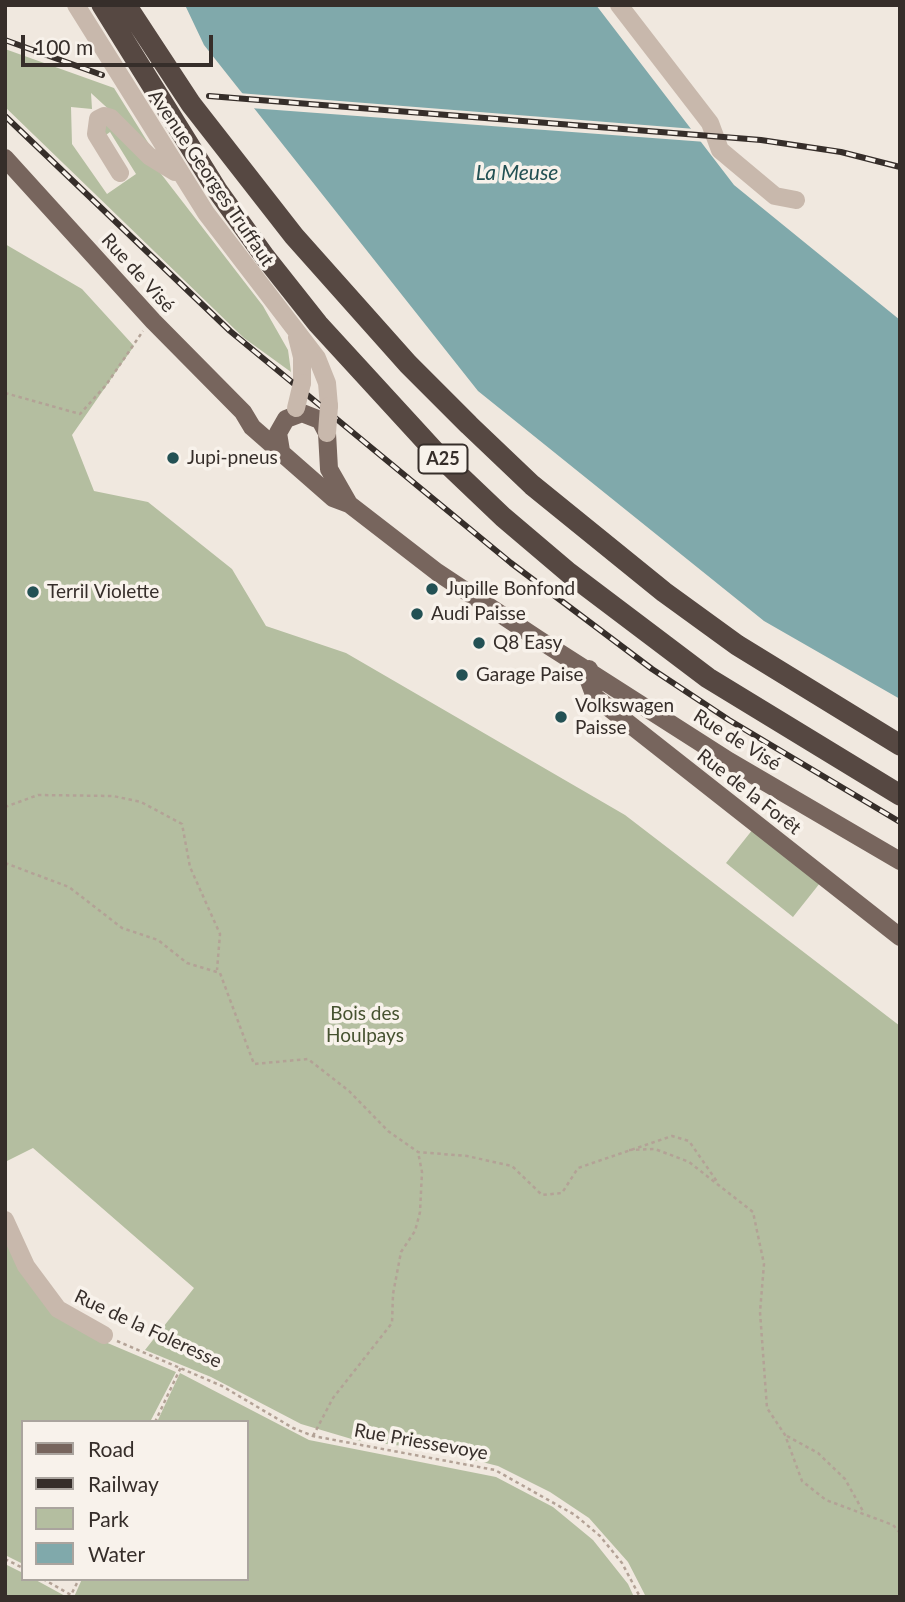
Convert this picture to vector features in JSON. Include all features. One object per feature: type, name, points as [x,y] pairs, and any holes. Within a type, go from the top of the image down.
[{"type":"highway","name":"A25","points":[[102,5],[217,190],[265,257],[318,324],[432,449],[503,517],[569,573],[689,664],[785,727],[900,796]]},
{"type":"highway","name":"A25","points":[[125,5],[191,104],[285,225],[366,318],[468,425],[532,485],[664,592],[737,645],[900,745]]},
{"type":"main road","name":"Rue de Visé","points":[[5,158],[163,331],[243,412],[253,427],[333,498],[348,504],[437,572],[729,761],[900,861]]},
{"type":"main road","points":[[243,412],[269,421],[294,414],[320,420],[327,441],[311,463],[287,457],[278,433],[294,414]]},
{"type":"main road","name":"Rue de Visé","points":[[327,441],[333,480],[348,504]]},
{"type":"main road","name":"Rue de la Forêt","points":[[589,669],[595,697],[900,937]]},
{"type":"street","name":"Avenue Georges Truffaut","points":[[76,5],[181,176],[296,334],[310,348],[321,367],[327,383],[329,406],[327,441]]},
{"type":"street","points":[[619,5],[710,123],[720,150],[775,196],[796,200]]},
{"type":"street","points":[[120,173],[96,134],[98,119],[104,116],[111,118],[149,156],[181,176]]},
{"type":"street","name":"Avenue Georges Truffaut","points":[[294,414],[302,383],[302,357],[296,334]]},
{"type":"street","name":"Rue de la Foleresse","points":[[5,1220],[26,1266],[58,1309],[104,1335]]},
{"type":"path","points":[[5,393],[80,414],[106,384],[140,334]]},
{"type":"path","points":[[5,807],[38,795],[113,796],[141,803],[182,824],[190,867],[220,934],[217,971]]},
{"type":"path","points":[[5,863],[69,887],[121,928],[158,940],[187,963],[220,973],[254,1063],[308,1059],[349,1091],[388,1131],[418,1152],[467,1156],[512,1166],[542,1195],[562,1193],[578,1168],[672,1136],[688,1141],[718,1183]]},
{"type":"path","points":[[625,1150],[654,1149],[689,1162],[754,1212],[764,1264],[760,1312],[767,1408],[785,1435],[802,1481],[826,1500],[893,1525],[900,1533]]},
{"type":"path","points":[[313,1436],[333,1398],[392,1323],[393,1294],[401,1252],[415,1231],[420,1212],[422,1172],[418,1152]]},
{"type":"path","name":"Rue de la Foleresse","points":[[104,1335],[181,1367],[313,1436]]},
{"type":"path","points":[[156,1420],[181,1367]]},
{"type":"path","points":[[785,1435],[818,1454],[845,1479],[864,1513]]},
{"type":"path","name":"Rue Priessevoye","points":[[313,1436],[495,1470],[536,1490],[575,1515],[600,1536],[622,1563],[640,1597]]},
{"type":"path","points":[[5,1559],[21,1567]]},
{"type":"path","points":[[46,1581],[71,1595],[78,1581]]},
{"type":"green space","points":[[5,49],[114,88],[152,149],[91,93],[92,109],[71,107],[72,144],[107,194],[136,174],[110,132],[102,138],[102,126],[114,124],[155,166],[263,306],[288,350],[291,372],[244,338],[5,107]]},
{"type":"green space","name":"Bois des Houlpays","points":[[5,244],[82,289],[134,346],[72,435],[94,491],[148,502],[232,569],[266,626],[346,653],[625,815],[900,1026],[900,1597],[646,1597],[628,1562],[589,1518],[550,1492],[498,1466],[434,1450],[355,1440],[301,1424],[211,1377],[145,1350],[194,1288],[33,1148],[5,1162]]},
{"type":"green space","points":[[753,829],[820,883],[793,917],[726,863]]},
{"type":"green space","points":[[5,1239],[91,1336],[176,1372],[151,1420],[21,1420],[21,1563],[5,1555]]},
{"type":"green space","points":[[180,1373],[309,1440],[496,1477],[553,1507],[593,1540],[628,1584],[634,1597],[74,1597],[81,1581],[248,1581],[248,1420],[158,1420]]},
{"type":"green space","points":[[5,1564],[21,1572],[21,1581],[38,1581],[67,1597],[5,1597]]},
{"type":"water","name":"La Meuse","points":[[185,5],[596,5],[734,185],[900,320],[900,699],[764,621],[478,391],[204,45]]},
{"type":"pier","points":[[238,93],[695,129],[706,142],[250,108]]},
{"type":"railway","points":[[5,40],[102,75]]},
{"type":"railway","points":[[209,96],[761,140],[841,152],[900,167]]},
{"type":"railway","points":[[5,116],[230,331],[511,563],[652,669],[729,720],[900,822]]},
{"type":"place","name":"Jupi-pneus","points":[[173,458]]},
{"type":"place","name":"Jupille Bonfond","points":[[432,589]]},
{"type":"place","name":"Terril Violette","points":[[33,592]]},
{"type":"place","name":"Audi Paisse","points":[[417,614]]},
{"type":"place","name":"Q8 Easy","points":[[479,643]]},
{"type":"place","name":"Garage Paise","points":[[462,675]]},
{"type":"place","name":"Volkswagen Paisse","points":[[561,717]]}]
